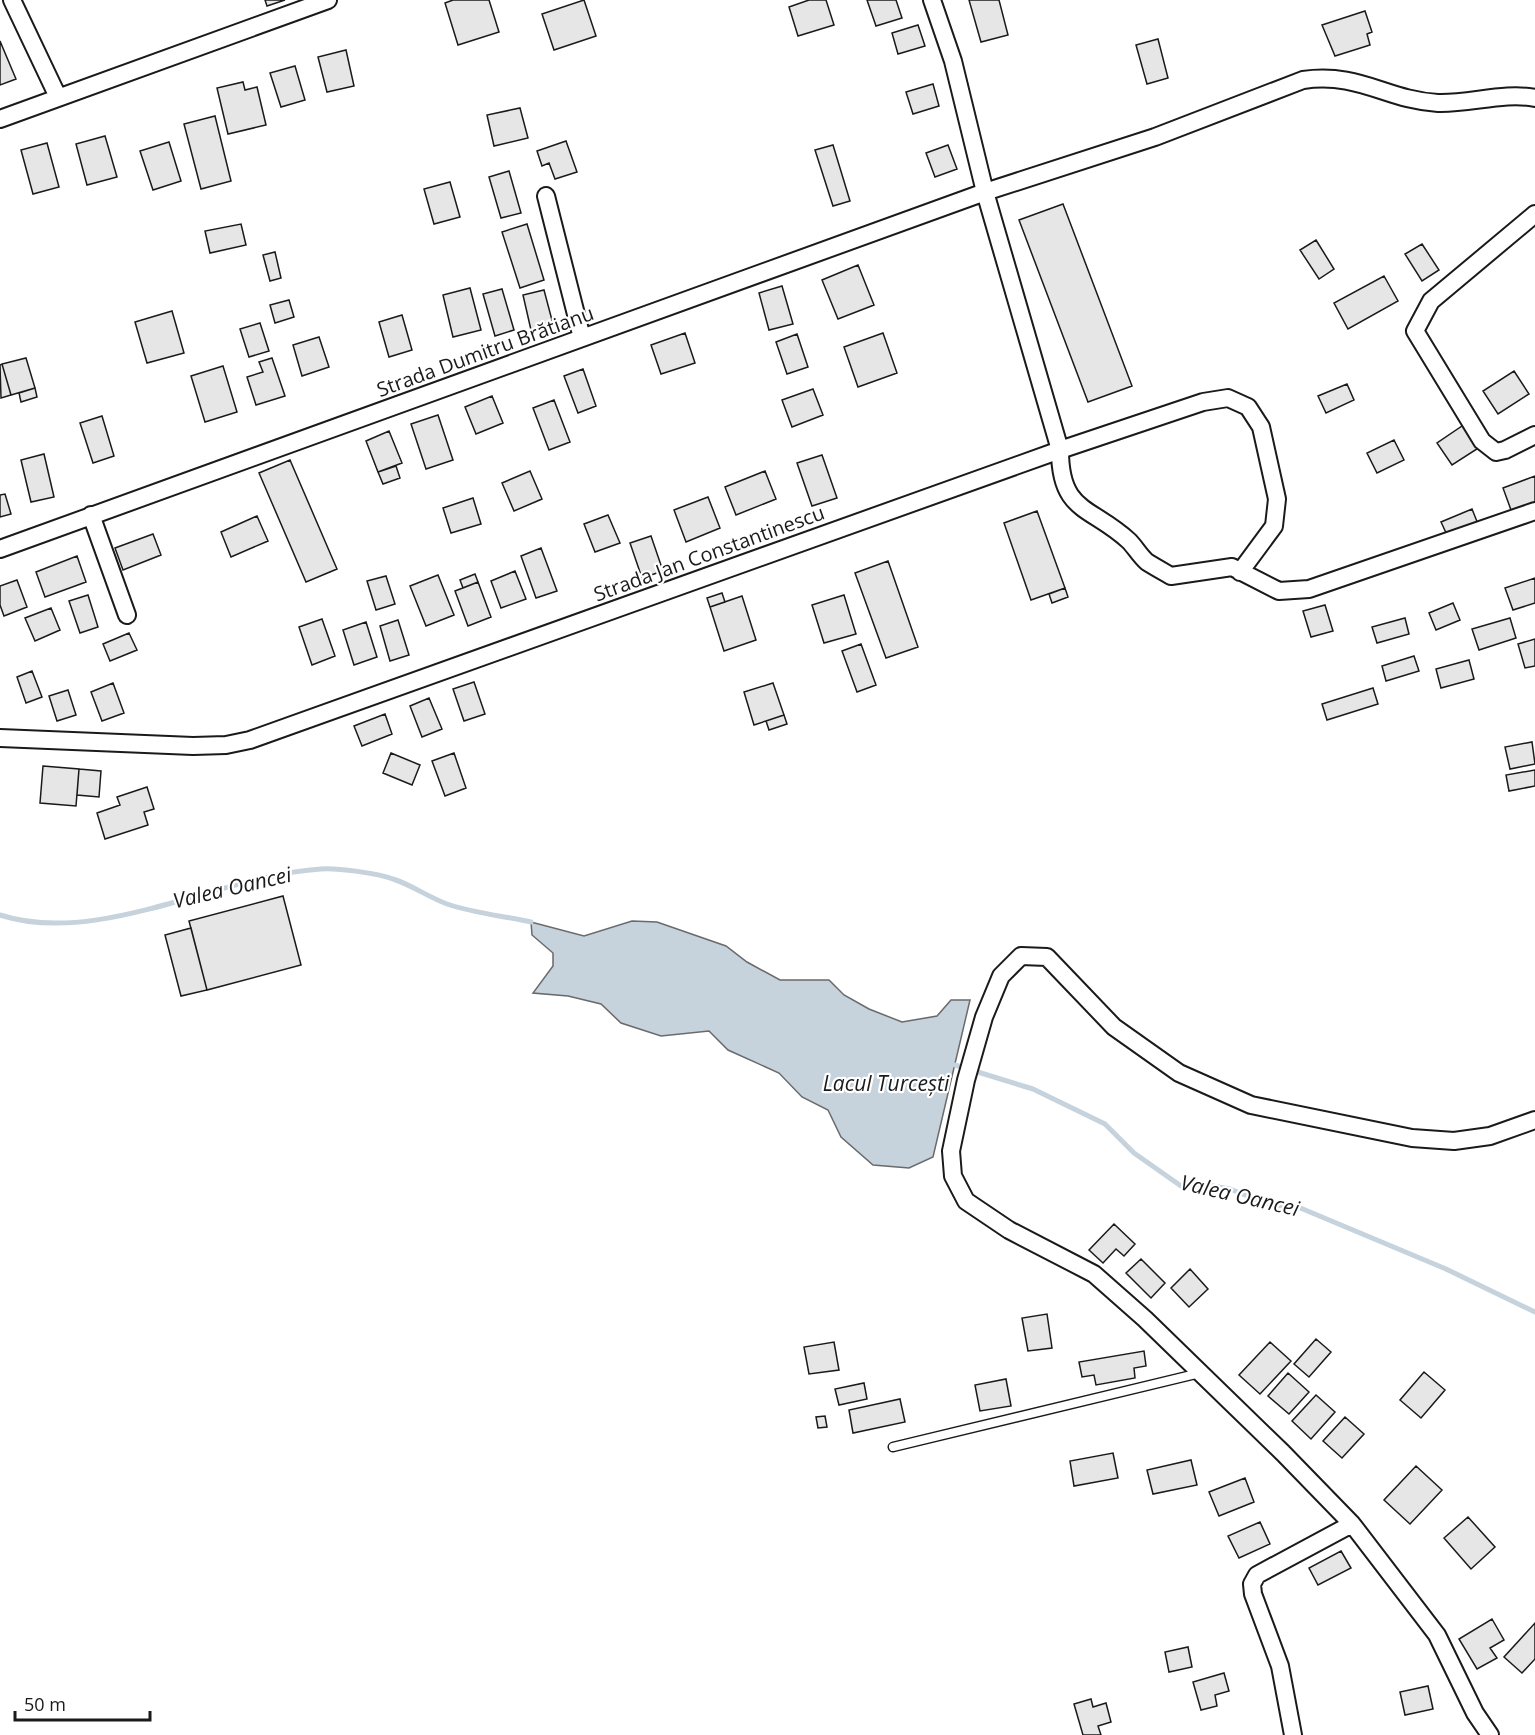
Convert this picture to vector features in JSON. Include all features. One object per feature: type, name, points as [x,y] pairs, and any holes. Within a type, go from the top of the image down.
[{"type":"street","points":[[12,0],[58,97]]},
{"type":"street","points":[[0,119],[328,0]]},
{"type":"street","points":[[932,0],[953,61],[985,192],[1060,450],[1060,476],[1068,494],[1085,511],[1129,540],[1146,561],[1172,576],[1232,567],[1278,591],[1309,588],[1535,511]]},
{"type":"street","name":"Strada Dumitru Brătianu","points":[[0,549],[985,192],[1155,137],[1303,80],[1327,76],[1342,78],[1365,83],[1397,95],[1437,103],[1535,98]]},
{"type":"street","points":[[546,196],[582,338]]},
{"type":"street","points":[[1535,213],[1431,301],[1415,331],[1482,441],[1489,448],[1496,452],[1505,450],[1535,435]]},
{"type":"street","name":"Strada Jan Constantinescu","points":[[0,738],[193,746],[226,745],[250,740],[1060,450],[1203,402],[1228,398],[1248,407],[1261,427],[1277,499],[1274,526],[1240,572]]},
{"type":"street","points":[[91,516],[126,615]]},
{"type":"street","points":[[1490,1735],[1476,1713],[1437,1635],[1352,1524],[1201,1373],[1094,1274],[1009,1230],[966,1201],[953,1176],[951,1151],[966,1080],[984,1017],[1001,976],[1021,956],[1047,957],[1114,1027],[1179,1073],[1251,1105],[1412,1138],[1454,1141],[1490,1136],[1535,1120]]},
{"type":"street","points":[[1293,1735],[1280,1666],[1253,1594],[1252,1584],[1257,1575],[1352,1524]]},
{"type":"lane","points":[[893,1447],[1201,1373]]},
{"type":"water","name":"Lacul Turcești","points":[[632,921],[657,922],[726,946],[747,962],[780,980],[829,980],[844,995],[869,1009],[902,1022],[937,1016],[951,1000],[970,1000],[933,1157],[909,1168],[873,1165],[841,1137],[828,1110],[802,1097],[779,1073],[728,1050],[709,1031],[661,1036],[621,1023],[601,1004],[568,996],[533,993],[553,966],[553,953],[532,935],[531,922],[584,936]]},
{"type":"building","points":[[265,0],[285,0],[267,6]]},
{"type":"building","points":[[453,0],[489,0],[499,32],[458,45],[445,3]]},
{"type":"building","points":[[584,0],[596,36],[554,50],[542,14]]},
{"type":"building","points":[[809,0],[826,0],[834,25],[798,36],[789,7]]},
{"type":"building","points":[[867,0],[896,0],[902,18],[876,26]]},
{"type":"building","points":[[969,0],[999,0],[1008,35],[981,42]]},
{"type":"building","points":[[1365,11],[1372,32],[1367,34],[1370,45],[1335,56],[1322,25]]},
{"type":"building","points":[[918,25],[925,46],[898,54],[892,33]]},
{"type":"building","points":[[1158,39],[1168,78],[1147,84],[1136,45]]},
{"type":"building","points":[[0,41],[16,79],[0,85]]},
{"type":"building","points":[[346,50],[354,86],[327,92],[318,57]]},
{"type":"building","points":[[295,66],[305,100],[281,107],[270,73]]},
{"type":"building","points":[[243,82],[245,90],[257,87],[266,125],[228,134],[217,88]]},
{"type":"building","points":[[933,84],[939,106],[913,114],[906,92]]},
{"type":"building","points":[[520,108],[528,138],[494,146],[487,115]]},
{"type":"building","points":[[215,116],[231,181],[201,189],[184,124]]},
{"type":"building","points":[[105,136],[117,177],[87,185],[76,144]]},
{"type":"building","points":[[566,141],[577,172],[555,179],[549,163],[542,166],[537,151]]},
{"type":"building","points":[[169,142],[181,181],[153,190],[140,151]]},
{"type":"building","points":[[47,143],[59,187],[33,194],[21,150]]},
{"type":"building","points":[[833,145],[850,201],[833,206],[815,150]]},
{"type":"building","points":[[948,145],[957,169],[935,177],[926,153]]},
{"type":"building","points":[[509,171],[521,213],[501,218],[489,177]]},
{"type":"building","points":[[450,182],[460,217],[434,224],[424,189]]},
{"type":"building","points":[[1063,204],[1132,386],[1088,402],[1019,220]]},
{"type":"building","points":[[241,224],[246,245],[210,253],[205,231]]},
{"type":"building","points":[[527,224],[544,280],[520,288],[502,232]]},
{"type":"building","points":[[1316,240],[1334,269],[1319,279],[1300,250]]},
{"type":"building","points":[[1422,244],[1439,270],[1422,281],[1405,254]]},
{"type":"building","points":[[275,252],[281,278],[270,281],[263,255]]},
{"type":"building","points":[[858,265],[874,305],[838,319],[822,280]]},
{"type":"building","points":[[1384,276],[1398,301],[1348,329],[1334,303]]},
{"type":"building","points":[[782,286],[793,324],[769,330],[759,293]]},
{"type":"building","points":[[470,288],[481,330],[453,337],[443,295]]},
{"type":"building","points":[[502,289],[514,330],[495,336],[483,294]]},
{"type":"building","points":[[544,290],[553,324],[531,330],[523,295]]},
{"type":"building","points":[[289,300],[294,317],[275,323],[270,305]]},
{"type":"building","points":[[172,311],[184,353],[147,363],[135,322]]},
{"type":"building","points":[[402,315],[412,350],[389,357],[379,322]]},
{"type":"building","points":[[260,323],[269,351],[249,357],[240,329]]},
{"type":"building","points":[[685,333],[695,363],[661,374],[651,345]]},
{"type":"building","points":[[883,333],[897,373],[858,387],[844,347]]},
{"type":"building","points":[[797,334],[808,367],[787,374],[776,342]]},
{"type":"building","points":[[319,337],[329,367],[302,376],[293,345]]},
{"type":"building","points":[[26,358],[35,388],[11,395],[2,364]]},
{"type":"building","points":[[272,358],[285,396],[256,405],[247,377],[263,372],[259,362]]},
{"type":"building","points":[[2,364],[11,395],[1,398],[0,365]]},
{"type":"building","points":[[223,366],[237,412],[205,422],[191,376]]},
{"type":"building","points":[[583,369],[596,406],[578,413],[564,376]]},
{"type":"building","points":[[1514,371],[1529,394],[1498,414],[1483,391]]},
{"type":"building","points":[[1347,384],[1354,400],[1326,413],[1318,396]]},
{"type":"building","points":[[35,388],[37,397],[21,402],[19,393]]},
{"type":"building","points":[[813,389],[823,415],[792,427],[782,400]]},
{"type":"building","points":[[492,396],[503,423],[476,434],[465,407]]},
{"type":"building","points":[[554,400],[570,442],[549,450],[533,408]]},
{"type":"building","points":[[438,415],[453,460],[426,469],[411,424]]},
{"type":"building","points":[[102,416],[114,456],[93,463],[80,423]]},
{"type":"building","points":[[1465,424],[1480,447],[1452,465],[1437,443]]},
{"type":"building","points":[[389,431],[402,463],[378,472],[366,441]]},
{"type":"building","points":[[1394,440],[1404,460],[1377,473],[1367,453]]},
{"type":"building","points":[[44,454],[54,497],[31,502],[21,460]]},
{"type":"building","points":[[822,455],[837,498],[812,506],[797,463]]},
{"type":"building","points":[[290,460],[337,569],[306,582],[259,473]]},
{"type":"building","points":[[396,466],[400,478],[383,484],[378,472]]},
{"type":"building","points":[[530,471],[542,499],[514,511],[502,483]]},
{"type":"building","points":[[765,471],[776,499],[736,515],[725,487]]},
{"type":"building","points":[[1535,476],[1535,502],[1511,510],[1503,488]]},
{"type":"building","points":[[5,494],[11,514],[0,517],[0,495]]},
{"type":"building","points":[[708,497],[720,528],[686,542],[674,510]]},
{"type":"building","points":[[473,498],[481,524],[451,533],[443,508]]},
{"type":"building","points":[[1472,509],[1478,524],[1448,537],[1441,522]]},
{"type":"building","points":[[1037,511],[1065,588],[1031,600],[1004,523]]},
{"type":"building","points":[[608,515],[620,543],[595,552],[584,524]]},
{"type":"building","points":[[257,516],[268,541],[231,557],[221,532]]},
{"type":"building","points":[[153,534],[161,555],[123,570],[115,548]]},
{"type":"building","points":[[651,536],[663,571],[642,578],[630,543]]},
{"type":"building","points":[[541,548],[557,591],[536,598],[521,556]]},
{"type":"building","points":[[77,556],[86,582],[45,597],[36,572]]},
{"type":"building","points":[[888,561],[918,647],[886,658],[855,573]]},
{"type":"building","points":[[515,571],[526,599],[501,608],[491,581]]},
{"type":"building","points":[[475,574],[478,582],[463,588],[460,580]]},
{"type":"building","points":[[438,575],[454,615],[426,626],[410,586]]},
{"type":"building","points":[[386,576],[395,604],[376,610],[367,581]]},
{"type":"building","points":[[1535,578],[1535,603],[1513,610],[1505,588]]},
{"type":"building","points":[[17,580],[27,607],[4,616],[0,605],[0,586]]},
{"type":"building","points":[[478,582],[491,617],[468,626],[455,591]]},
{"type":"building","points":[[1065,588],[1068,597],[1052,603],[1049,594]]},
{"type":"building","points":[[722,593],[725,602],[710,607],[707,598]]},
{"type":"building","points":[[88,595],[98,627],[80,633],[69,601]]},
{"type":"building","points":[[844,595],[856,634],[824,643],[812,605]]},
{"type":"building","points":[[742,596],[756,640],[724,651],[710,607]]},
{"type":"building","points":[[1453,603],[1460,620],[1436,630],[1429,613]]},
{"type":"building","points":[[1325,605],[1333,631],[1311,637],[1303,611]]},
{"type":"building","points":[[51,608],[60,630],[35,641],[25,618]]},
{"type":"building","points":[[1405,618],[1409,634],[1377,643],[1372,627]]},
{"type":"building","points":[[1510,618],[1516,638],[1479,650],[1472,629]]},
{"type":"building","points":[[322,619],[335,656],[312,665],[299,627]]},
{"type":"building","points":[[398,620],[409,655],[390,661],[380,626]]},
{"type":"building","points":[[366,622],[377,657],[354,665],[343,630]]},
{"type":"building","points":[[129,633],[137,650],[110,661],[103,644]]},
{"type":"building","points":[[1535,639],[1535,666],[1525,668],[1518,644]]},
{"type":"building","points":[[861,644],[876,685],[857,692],[842,651]]},
{"type":"building","points":[[1414,656],[1419,671],[1386,681],[1382,666]]},
{"type":"building","points":[[1469,660],[1474,679],[1441,688],[1436,669]]},
{"type":"building","points":[[32,671],[42,697],[26,703],[17,677]]},
{"type":"building","points":[[474,682],[485,714],[464,721],[453,689]]},
{"type":"building","points":[[113,683],[124,713],[102,721],[91,692]]},
{"type":"building","points":[[773,683],[784,715],[754,725],[744,692]]},
{"type":"building","points":[[1373,688],[1378,704],[1327,720],[1322,704]]},
{"type":"building","points":[[68,690],[76,715],[57,721],[49,696]]},
{"type":"building","points":[[429,698],[442,729],[422,737],[410,706]]},
{"type":"building","points":[[385,714],[392,734],[362,746],[354,726]]},
{"type":"building","points":[[784,715],[787,724],[769,730],[766,721]]},
{"type":"building","points":[[1532,742],[1535,764],[1510,769],[1505,747]]},
{"type":"building","points":[[391,753],[420,765],[412,785],[383,773]]},
{"type":"building","points":[[454,753],[466,788],[445,796],[432,761]]},
{"type":"building","points":[[43,766],[79,769],[76,806],[40,803]]},
{"type":"building","points":[[79,769],[101,771],[99,797],[77,795]]},
{"type":"building","points":[[1535,770],[1535,786],[1509,791],[1506,775]]},
{"type":"building","points":[[147,787],[154,809],[144,812],[148,825],[105,839],[97,813],[120,805],[117,797]]},
{"type":"building","points":[[283,896],[301,965],[207,990],[189,921]]},
{"type":"building","points":[[191,928],[207,990],[181,996],[165,935]]},
{"type":"building","points":[[1114,1224],[1135,1244],[1124,1256],[1116,1249],[1103,1263],[1089,1250]]},
{"type":"building","points":[[1141,1259],[1165,1283],[1151,1298],[1126,1273]]},
{"type":"building","points":[[1190,1269],[1208,1289],[1189,1307],[1171,1288]]},
{"type":"building","points":[[1047,1314],[1052,1348],[1028,1351],[1022,1318]]},
{"type":"building","points":[[1316,1339],[1331,1352],[1309,1377],[1294,1364]]},
{"type":"building","points":[[834,1342],[839,1370],[809,1374],[804,1347]]},
{"type":"building","points":[[1270,1342],[1291,1361],[1260,1394],[1239,1375]]},
{"type":"building","points":[[1144,1351],[1146,1366],[1134,1368],[1135,1378],[1096,1385],[1094,1375],[1082,1377],[1079,1362]]},
{"type":"building","points":[[1424,1372],[1445,1390],[1421,1418],[1400,1400]]},
{"type":"building","points":[[1288,1373],[1309,1392],[1289,1414],[1268,1396]]},
{"type":"building","points":[[1006,1379],[1011,1406],[980,1411],[975,1385]]},
{"type":"building","points":[[864,1383],[867,1399],[839,1405],[835,1389]]},
{"type":"building","points":[[1316,1395],[1335,1412],[1311,1439],[1292,1421]]},
{"type":"building","points":[[900,1399],[905,1422],[853,1433],[849,1410]]},
{"type":"building","points":[[825,1416],[827,1427],[818,1428],[816,1417]]},
{"type":"building","points":[[1345,1417],[1364,1434],[1342,1458],[1323,1441]]},
{"type":"building","points":[[1113,1453],[1118,1478],[1074,1486],[1070,1461]]},
{"type":"building","points":[[1191,1460],[1197,1485],[1153,1494],[1147,1470]]},
{"type":"building","points":[[1416,1466],[1442,1490],[1410,1524],[1384,1500]]},
{"type":"building","points":[[1245,1478],[1254,1502],[1219,1516],[1209,1492]]},
{"type":"building","points":[[1468,1517],[1495,1547],[1471,1569],[1444,1538]]},
{"type":"building","points":[[1260,1522],[1270,1544],[1239,1558],[1228,1536]]},
{"type":"building","points":[[1341,1551],[1351,1568],[1318,1585],[1309,1568]]},
{"type":"building","points":[[1492,1619],[1504,1640],[1490,1648],[1497,1658],[1477,1669],[1459,1639]]},
{"type":"building","points":[[1535,1623],[1535,1659],[1522,1673],[1504,1657]]},
{"type":"building","points":[[1188,1647],[1192,1667],[1169,1672],[1165,1652]]},
{"type":"building","points":[[1224,1673],[1229,1691],[1215,1695],[1217,1706],[1201,1710],[1193,1682]]},
{"type":"building","points":[[1428,1686],[1433,1709],[1405,1715],[1400,1692]]},
{"type":"building","points":[[1091,1699],[1093,1707],[1106,1703],[1111,1722],[1098,1726],[1101,1735],[1083,1735],[1074,1704]]},
{"type":"waterway","name":"Valea Oancei","points":[[0,915],[38,922],[78,922],[118,916],[282,874],[328,869],[357,871],[386,877],[457,907],[531,922]]},
{"type":"waterway","name":"Valea Oancei","points":[[955,1065],[1033,1089],[1105,1124],[1134,1153],[1181,1186],[1201,1184],[1230,1189],[1270,1205],[1298,1207],[1446,1269],[1535,1312]]}]
